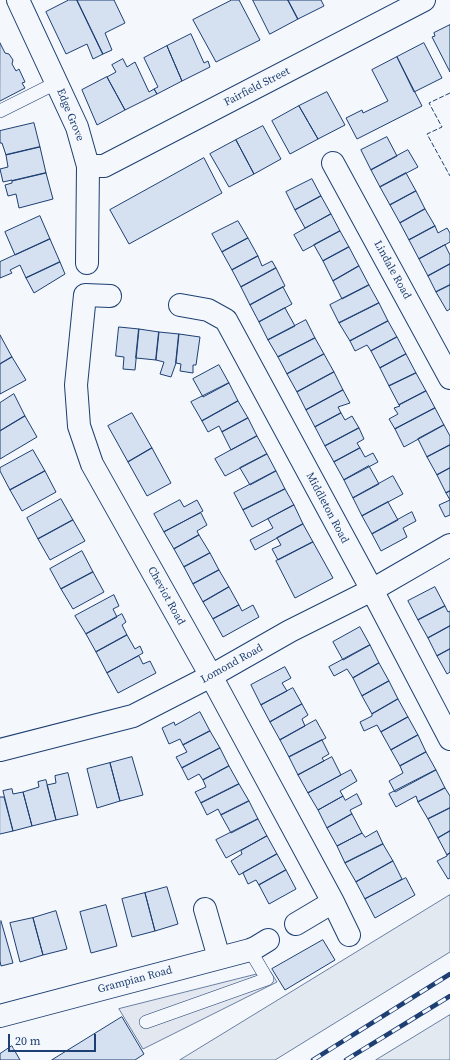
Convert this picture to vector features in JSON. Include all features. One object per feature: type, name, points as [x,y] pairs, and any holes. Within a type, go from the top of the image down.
[{"type":"street","name":"Edge Grove","points":[[18,0],[77,127],[88,166],[87,263]]},
{"type":"street","name":"Fairfield Street","points":[[88,166],[104,166],[424,0]]},
{"type":"street","name":"Lindale Road","points":[[333,163],[450,378]]},
{"type":"street","name":"Cheviot Road","points":[[110,296],[85,295],[76,385],[79,426],[92,464],[211,676],[333,902],[349,935]]},
{"type":"street","name":"Middleton Road","points":[[180,305],[208,310],[226,320],[372,590],[450,739]]},
{"type":"street","name":"Lomond Road","points":[[0,750],[134,716],[211,676],[290,631],[372,590],[450,545]]},
{"type":"street","points":[[296,924],[333,902]]},
{"type":"street","points":[[205,909],[220,958]]},
{"type":"street","name":"Grampian Road","points":[[0,1016],[220,958],[259,945]]},
{"type":"lane","points":[[0,111],[56,83]]},
{"type":"lane","points":[[146,1022],[267,979],[259,945]]},
{"type":"shaded area","points":[[450,895],[450,952],[275,1060],[180,1060]]},
{"type":"shaded area","points":[[270,971],[277,982],[143,1049],[119,1009]]},
{"type":"shaded area","points":[[450,1015],[450,1060],[376,1060]]},
{"type":"building","points":[[69,0],[77,0],[103,54],[93,59],[87,44],[66,54],[46,12]]},
{"type":"building","points":[[77,0],[114,0],[125,23],[105,33],[112,50],[103,54]]},
{"type":"building","points":[[232,0],[239,0],[260,40],[216,62],[193,20]]},
{"type":"building","points":[[253,0],[288,0],[298,19],[270,34]]},
{"type":"building","points":[[288,0],[321,0],[324,6],[298,19]]},
{"type":"building","points":[[450,25],[450,72],[432,37],[435,36],[434,33]]},
{"type":"building","points":[[191,34],[204,63],[208,61],[210,67],[182,81],[167,46]]},
{"type":"building","points":[[0,43],[5,53],[9,54],[13,60],[12,64],[16,71],[19,69],[25,82],[22,83],[25,88],[0,101]]},
{"type":"building","points":[[424,43],[442,78],[414,92],[397,57]]},
{"type":"building","points":[[167,46],[182,81],[157,94],[154,89],[158,87],[144,58]]},
{"type":"building","points":[[397,57],[422,106],[357,139],[346,118],[362,110],[363,113],[388,101],[372,70]]},
{"type":"building","points":[[123,59],[127,67],[135,62],[149,92],[154,89],[157,94],[125,110],[107,77],[116,72],[112,65]]},
{"type":"building","points":[[107,77],[125,110],[97,125],[82,90]]},
{"type":"building","points":[[327,92],[345,125],[318,139],[299,106]]},
{"type":"building","points":[[299,106],[318,139],[290,154],[272,121]]},
{"type":"building","points":[[34,123],[40,147],[6,155],[2,143],[0,143],[0,131]]},
{"type":"building","points":[[263,126],[281,159],[254,174],[236,140]]},
{"type":"building","points":[[387,137],[397,156],[371,170],[361,150]]},
{"type":"building","points":[[236,140],[254,174],[229,187],[210,154]]},
{"type":"building","points":[[40,147],[46,173],[3,182],[0,169],[8,167],[6,155]]},
{"type":"building","points":[[408,150],[418,167],[380,187],[371,170]]},
{"type":"building","points":[[204,158],[222,193],[129,244],[110,210]]},
{"type":"building","points":[[46,173],[53,199],[19,208],[16,194],[8,196],[5,185],[12,183],[12,181]]},
{"type":"building","points":[[406,173],[416,191],[390,205],[380,187]]},
{"type":"building","points":[[312,179],[321,196],[295,210],[286,192]]},
{"type":"building","points":[[416,191],[425,209],[400,223],[390,205]]},
{"type":"building","points":[[321,196],[331,214],[305,228],[295,210]]},
{"type":"building","points":[[425,209],[435,226],[409,240],[400,223]]},
{"type":"building","points":[[331,214],[340,231],[303,251],[294,235]]},
{"type":"building","points":[[40,216],[50,239],[15,255],[5,232]]},
{"type":"building","points":[[238,221],[248,238],[222,252],[212,234]]},
{"type":"building","points":[[435,226],[438,233],[447,228],[450,233],[450,242],[419,259],[409,240]]},
{"type":"building","points":[[340,231],[349,247],[323,261],[314,245]]},
{"type":"building","points":[[248,238],[258,256],[232,270],[222,252]]},
{"type":"building","points":[[50,239],[60,262],[26,278],[20,265],[10,270],[12,273],[0,278],[0,262]]},
{"type":"building","points":[[445,245],[450,255],[450,264],[428,276],[419,259]]},
{"type":"building","points":[[349,247],[359,266],[333,281],[323,261]]},
{"type":"building","points":[[258,256],[262,266],[272,261],[276,268],[241,287],[232,270]]},
{"type":"building","points":[[60,262],[65,274],[34,293],[26,278]]},
{"type":"building","points":[[450,264],[450,285],[436,292],[428,276]]},
{"type":"building","points":[[359,266],[369,285],[342,299],[333,281]]},
{"type":"building","points":[[276,268],[285,286],[250,305],[241,287]]},
{"type":"building","points":[[369,285],[379,303],[339,323],[330,305]]},
{"type":"building","points":[[450,285],[450,309],[447,311],[436,292]]},
{"type":"building","points":[[283,287],[292,304],[259,322],[250,305]]},
{"type":"building","points":[[379,303],[388,321],[350,341],[339,323]]},
{"type":"building","points":[[285,308],[295,326],[268,340],[259,322]]},
{"type":"building","points":[[306,320],[315,338],[278,357],[268,340]]},
{"type":"building","points":[[388,321],[397,337],[371,351],[367,345],[355,351],[350,341]]},
{"type":"building","points":[[119,327],[139,329],[135,370],[123,369],[124,357],[116,356]]},
{"type":"building","points":[[139,329],[159,332],[156,360],[136,358]]},
{"type":"building","points":[[159,332],[179,334],[176,363],[171,377],[160,374],[164,362],[156,360]]},
{"type":"building","points":[[179,334],[200,337],[196,365],[193,365],[193,373],[180,371],[181,364],[176,363]]},
{"type":"building","points":[[0,335],[12,357],[0,364]]},
{"type":"building","points":[[397,337],[406,354],[380,368],[371,351]]},
{"type":"building","points":[[315,338],[324,354],[287,374],[278,357]]},
{"type":"building","points":[[324,354],[334,372],[297,392],[287,374]]},
{"type":"building","points":[[406,354],[416,373],[389,386],[380,368]]},
{"type":"building","points":[[12,357],[26,380],[0,394],[0,364]]},
{"type":"building","points":[[219,365],[229,383],[203,397],[193,379]]},
{"type":"building","points":[[334,372],[343,390],[306,410],[297,392]]},
{"type":"building","points":[[416,373],[426,391],[399,405],[389,386]]},
{"type":"building","points":[[229,383],[238,401],[202,421],[191,402]]},
{"type":"building","points":[[343,390],[350,403],[338,407],[341,413],[315,427],[306,410]]},
{"type":"building","points":[[426,391],[435,408],[395,429],[389,419],[398,414],[394,408]]},
{"type":"building","points":[[14,394],[25,416],[0,431],[0,403]]},
{"type":"building","points":[[238,401],[248,418],[222,432],[219,426],[208,432],[202,421]]},
{"type":"building","points":[[435,408],[444,425],[404,447],[395,429]]},
{"type":"building","points":[[132,413],[152,448],[128,462],[108,426]]},
{"type":"building","points":[[341,413],[345,420],[352,416],[359,428],[325,446],[315,427]]},
{"type":"building","points":[[25,416],[37,437],[0,459],[0,431]]},
{"type":"building","points":[[248,418],[257,436],[231,450],[222,432]]},
{"type":"building","points":[[444,425],[450,436],[450,445],[427,457],[418,439]]},
{"type":"building","points":[[359,428],[364,439],[357,443],[360,448],[334,462],[325,446]]},
{"type":"building","points":[[257,436],[267,454],[225,476],[215,459]]},
{"type":"building","points":[[450,445],[450,468],[437,475],[427,457]]},
{"type":"building","points":[[152,448],[171,483],[147,496],[128,462]]},
{"type":"building","points":[[360,448],[365,457],[373,453],[378,462],[344,480],[334,462]]},
{"type":"building","points":[[33,450],[45,471],[10,490],[0,471],[0,468]]},
{"type":"building","points":[[267,454],[276,471],[250,485],[240,468]]},
{"type":"building","points":[[369,466],[379,484],[353,498],[344,480]]},
{"type":"building","points":[[450,468],[450,491],[446,493],[437,475]]},
{"type":"building","points":[[45,471],[56,492],[22,511],[10,490]]},
{"type":"building","points":[[276,471],[285,489],[243,510],[234,493]]},
{"type":"building","points":[[393,476],[403,494],[362,516],[353,498]]},
{"type":"building","points":[[285,489],[294,505],[252,527],[243,510]]},
{"type":"building","points":[[450,491],[450,500],[446,493]]},
{"type":"building","points":[[61,499],[73,520],[38,539],[27,518]]},
{"type":"building","points":[[180,500],[184,507],[197,500],[203,511],[164,532],[154,514]]},
{"type":"building","points":[[450,500],[450,515],[445,517],[439,505]]},
{"type":"building","points":[[388,502],[398,520],[372,534],[362,516]]},
{"type":"building","points":[[294,505],[303,524],[255,550],[250,540],[273,528],[268,519]]},
{"type":"building","points":[[412,512],[416,521],[403,528],[407,537],[381,551],[372,534]]},
{"type":"building","points":[[201,513],[207,525],[197,531],[199,535],[174,549],[164,532]]},
{"type":"building","points":[[73,520],[85,541],[50,560],[38,539]]},
{"type":"building","points":[[303,524],[313,542],[278,560],[272,549],[281,545],[277,538]]},
{"type":"building","points":[[199,535],[210,553],[184,567],[174,549]]},
{"type":"building","points":[[313,542],[333,578],[295,598],[276,561]]},
{"type":"building","points":[[82,551],[93,572],[61,589],[50,569]]},
{"type":"building","points":[[210,553],[219,570],[193,584],[184,567]]},
{"type":"building","points":[[219,570],[229,587],[203,602],[193,584]]},
{"type":"building","points":[[93,572],[104,592],[73,609],[61,589]]},
{"type":"building","points":[[229,587],[239,605],[213,619],[203,602]]},
{"type":"building","points":[[435,587],[445,606],[418,620],[408,601]]},
{"type":"building","points":[[114,595],[119,606],[113,609],[117,617],[86,634],[75,616]]},
{"type":"building","points":[[239,605],[242,611],[253,605],[259,617],[223,637],[213,619]]},
{"type":"building","points":[[445,606],[448,612],[450,611],[450,626],[428,638],[418,620]]},
{"type":"building","points":[[122,614],[126,622],[122,625],[127,635],[96,652],[86,634]]},
{"type":"building","points":[[450,626],[450,649],[437,656],[428,638]]},
{"type":"building","points":[[360,627],[370,645],[343,660],[333,642]]},
{"type":"building","points":[[127,635],[135,649],[140,646],[143,653],[107,673],[96,652]]},
{"type":"building","points":[[370,645],[379,663],[353,678],[347,669],[334,676],[329,667]]},
{"type":"building","points":[[450,649],[450,672],[447,674],[437,656]]},
{"type":"building","points":[[139,656],[143,664],[150,661],[156,673],[118,693],[107,673]]},
{"type":"building","points":[[379,663],[389,681],[362,696],[353,678]]},
{"type":"building","points":[[285,667],[291,678],[282,683],[287,691],[261,705],[251,685]]},
{"type":"building","points":[[389,681],[398,699],[372,714],[362,696]]},
{"type":"building","points":[[293,688],[302,704],[270,722],[261,705]]},
{"type":"building","points":[[398,699],[408,717],[381,732],[377,725],[364,731],[360,722]]},
{"type":"building","points":[[302,704],[308,715],[302,719],[305,726],[280,740],[270,722]]},
{"type":"building","points":[[200,712],[210,731],[183,745],[180,739],[169,744],[162,728],[174,722],[175,725]]},
{"type":"building","points":[[408,717],[418,735],[391,750],[381,732]]},
{"type":"building","points":[[316,720],[326,738],[289,757],[280,740]]},
{"type":"building","points":[[210,731],[220,748],[182,768],[176,757],[187,752],[183,745]]},
{"type":"building","points":[[418,735],[426,752],[400,766],[391,750]]},
{"type":"building","points":[[322,740],[329,754],[322,758],[324,761],[298,775],[289,757]]},
{"type":"building","points":[[220,748],[229,766],[203,780],[199,774],[188,780],[182,768]]},
{"type":"building","points":[[426,752],[436,770],[395,792],[389,781],[403,773],[400,766]]},
{"type":"building","points":[[132,757],[143,795],[120,801],[110,763]]},
{"type":"building","points":[[332,757],[341,775],[308,793],[298,775]]},
{"type":"building","points":[[110,763],[120,801],[97,808],[87,769]]},
{"type":"building","points":[[229,766],[239,784],[201,803],[195,792],[206,787],[203,780]]},
{"type":"building","points":[[351,770],[357,781],[340,791],[343,796],[318,810],[308,793]]},
{"type":"building","points":[[436,770],[445,788],[418,802],[416,796],[396,807],[389,794]]},
{"type":"building","points":[[68,773],[78,815],[56,820],[47,785],[56,783],[55,776]]},
{"type":"building","points":[[46,780],[56,820],[32,826],[23,792],[39,787],[38,782]]},
{"type":"building","points":[[239,784],[249,801],[221,815],[218,809],[207,815],[201,803]]},
{"type":"building","points":[[445,788],[450,796],[450,808],[428,819],[418,802]]},
{"type":"building","points":[[12,789],[13,794],[23,792],[32,826],[13,831],[3,791]]},
{"type":"building","points":[[357,794],[362,804],[350,810],[352,814],[327,828],[318,810],[343,796],[345,800]]},
{"type":"building","points":[[0,797],[4,797],[13,831],[0,834]]},
{"type":"building","points":[[249,801],[258,819],[231,833],[221,815]]},
{"type":"building","points":[[450,808],[450,831],[438,838],[428,819]]},
{"type":"building","points":[[352,814],[362,833],[337,846],[327,828]]},
{"type":"building","points":[[258,819],[267,836],[226,858],[216,840]]},
{"type":"building","points":[[377,831],[383,844],[345,863],[337,846],[362,833],[365,837]]},
{"type":"building","points":[[450,831],[450,853],[447,855],[438,838]]},
{"type":"building","points":[[267,836],[277,854],[239,875],[231,861],[242,854],[241,851]]},
{"type":"building","points":[[383,844],[393,861],[356,882],[345,863]]},
{"type":"building","points":[[450,853],[450,878],[448,879],[437,861]]},
{"type":"building","points":[[277,854],[286,870],[259,885],[256,880],[248,884],[243,873]]},
{"type":"building","points":[[393,861],[402,879],[365,899],[356,882]]},
{"type":"building","points":[[286,870],[296,889],[269,904],[259,885]]},
{"type":"building","points":[[406,878],[415,895],[375,918],[365,899]]},
{"type":"building","points":[[167,887],[178,924],[155,931],[145,893]]},
{"type":"building","points":[[145,893],[155,931],[132,937],[122,899]]},
{"type":"building","points":[[106,905],[117,946],[91,953],[80,912]]},
{"type":"building","points":[[56,911],[67,949],[43,955],[33,918]]},
{"type":"building","points":[[33,918],[43,955],[20,962],[10,923]]},
{"type":"building","points":[[1,921],[13,963],[1,966],[0,922]]},
{"type":"building","points":[[323,940],[335,960],[285,990],[272,969]]},
{"type":"building","points":[[122,1017],[144,1054],[135,1060],[52,1060]]},
{"type":"building","points":[[12,1046],[20,1060],[0,1060],[0,1054]]},
{"type":"railway","points":[[313,1060],[450,974]]},
{"type":"railway","points":[[346,1060],[450,996]]},
{"type":"fence","points":[[450,93],[429,103],[442,127],[427,134],[450,176]]}]
